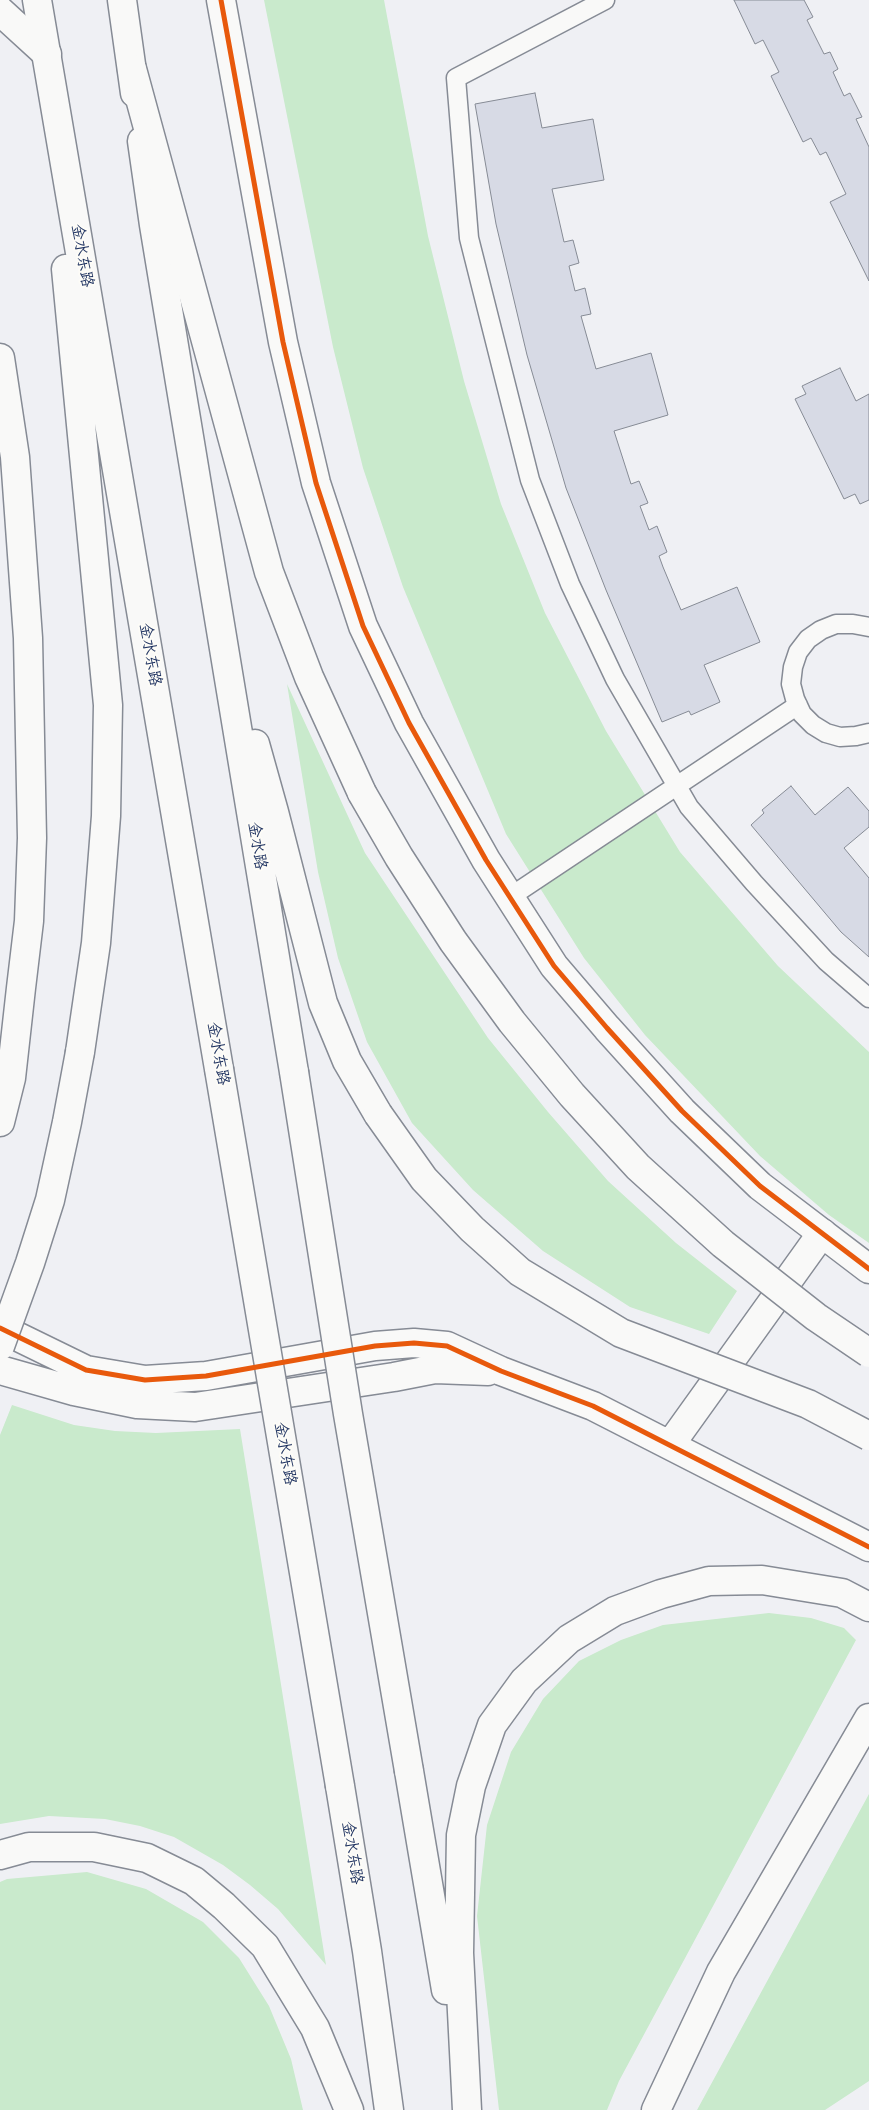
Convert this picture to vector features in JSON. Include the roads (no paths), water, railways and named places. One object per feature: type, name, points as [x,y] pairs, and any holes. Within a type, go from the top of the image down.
[{"type":"main road","name":"金水东路","points":[[37,0],[340,1786],[367,1951],[389,2110]]},
{"type":"main road","points":[[122,0],[154,225],[219,620],[274,812],[322,1003],[347,1061],[378,1114],[424,1179],[472,1229],[520,1272],[622,1333],[808,1404],[869,1436]]},
{"type":"main road","points":[[142,0],[132,69],[269,572],[310,677],[362,793],[399,857],[453,941],[512,1022],[572,1095],[638,1167],[723,1244],[816,1317],[869,1353]]},
{"type":"main road","points":[[221,0],[284,342],[316,483],[363,626],[409,723],[486,860],[554,966],[682,1111],[760,1186],[869,1269]]},
{"type":"main road","points":[[0,11],[46,54],[108,704],[106,816],[96,943],[80,1052],[68,1122],[50,1200],[0,1346]]},
{"type":"main road","points":[[0,358],[15,457],[28,638],[32,838],[29,921],[11,1078],[0,1122]]},
{"type":"main road","name":"金水路","points":[[219,620],[294,1072],[348,1414],[465,2110]]},
{"type":"main road","points":[[670,1445],[822,1233]]},
{"type":"main road","points":[[0,1328],[86,1370],[145,1380],[206,1376],[375,1346],[414,1343],[447,1346],[501,1371],[593,1406],[869,1547]]},
{"type":"main road","points":[[0,1370],[74,1391],[137,1404],[195,1407],[435,1369],[501,1371]]},
{"type":"main road","points":[[465,2110],[459,1953],[461,1835],[471,1786],[492,1725],[524,1681],[569,1639],[615,1611],[661,1594],[709,1581],[762,1580],[842,1593],[869,1607]]},
{"type":"main road","points":[[656,2110],[721,1972],[869,1718]]},
{"type":"main road","points":[[0,1855],[29,1847],[94,1848],[147,1858],[194,1881],[224,1906],[265,1946],[315,2028],[349,2110]]},
{"type":"lane","points":[[605,0],[456,78],[469,238],[530,480],[570,584],[615,679],[689,807],[754,883],[826,961],[869,998]]},
{"type":"lane","points":[[869,628],[853,624],[836,624],[821,630],[808,640],[798,652],[793,667],[791,684],[802,714],[813,725],[826,733],[840,736],[856,736],[869,733]]},
{"type":"lane","points":[[510,897],[798,705]]}]
